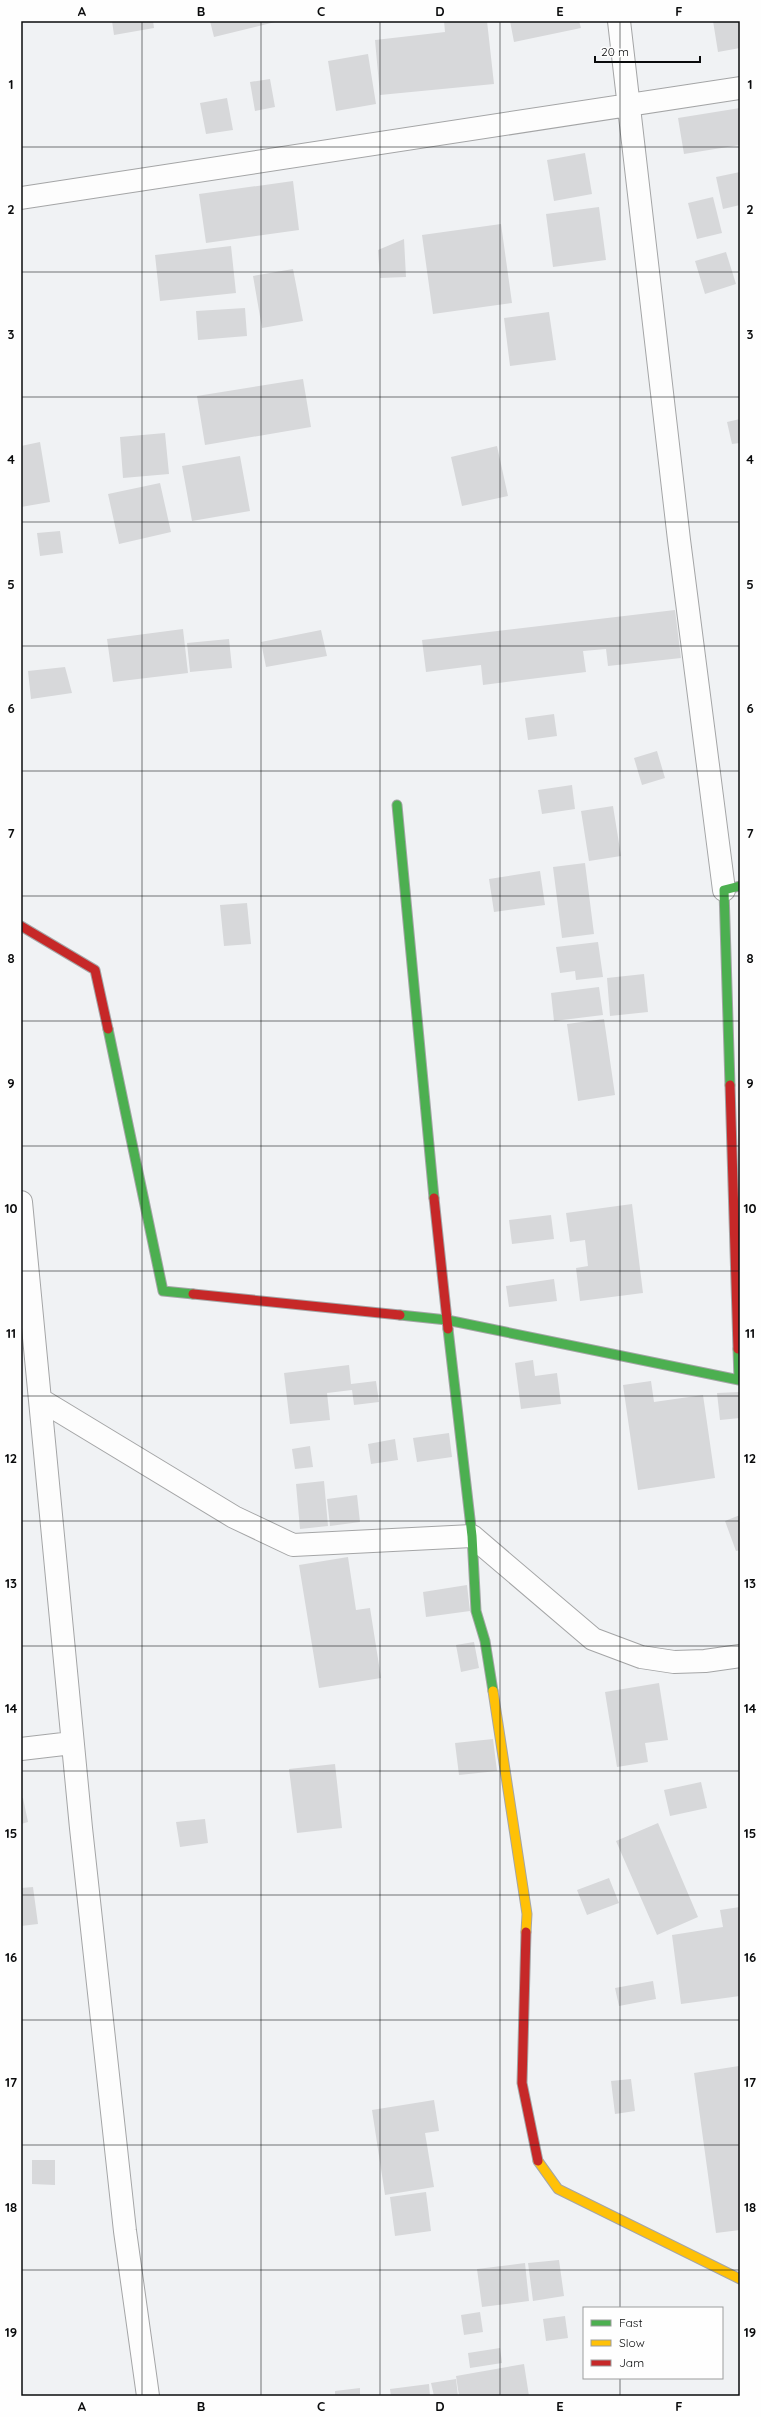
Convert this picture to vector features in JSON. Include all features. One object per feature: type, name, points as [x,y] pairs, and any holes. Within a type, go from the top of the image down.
[{"type":"street","points":[[21,926],[95,970],[163,1291],[447,1320],[739,1380],[732,888],[679,540],[620,21]]},
{"type":"street","points":[[21,198],[740,88]]},
{"type":"street","points":[[397,805],[447,1320],[472,1536],[476,1611],[485,1641],[527,1914],[522,2083],[538,2161],[558,2189],[740,2279]]},
{"type":"street","points":[[21,1202],[41,1400],[72,1743],[125,2231],[148,2396]]},
{"type":"street","points":[[41,1400],[234,1517],[293,1545],[472,1536],[593,1639],[641,1657],[674,1662],[705,1661],[740,1656]]},
{"type":"street","points":[[21,1749],[72,1743]]},
{"type":"building","points":[[112,21],[153,21],[154,28],[114,35]]},
{"type":"building","points":[[210,21],[275,21],[275,22],[214,37]]},
{"type":"building","points":[[444,21],[487,21],[494,84],[380,95],[375,40],[445,32]]},
{"type":"building","points":[[510,21],[579,21],[581,28],[514,42]]},
{"type":"building","points":[[713,21],[740,21],[740,48],[718,52]]},
{"type":"building","points":[[368,54],[376,104],[336,111],[328,61]]},
{"type":"building","points":[[270,79],[275,107],[255,111],[250,82]]},
{"type":"building","points":[[227,98],[233,130],[206,134],[200,103]]},
{"type":"building","points":[[740,108],[740,145],[684,154],[678,118]]},
{"type":"building","points":[[585,153],[592,194],[554,201],[547,160]]},
{"type":"building","points":[[740,172],[740,205],[723,209],[716,177]]},
{"type":"building","points":[[293,181],[299,230],[206,243],[199,194]]},
{"type":"building","points":[[713,197],[722,233],[697,239],[688,203]]},
{"type":"building","points":[[599,207],[606,260],[553,267],[546,214]]},
{"type":"building","points":[[501,224],[512,303],[433,314],[422,235]]},
{"type":"building","points":[[404,239],[406,277],[380,278],[378,250]]},
{"type":"building","points":[[231,246],[236,293],[160,301],[155,255]]},
{"type":"building","points":[[726,252],[736,284],[705,294],[695,261]]},
{"type":"building","points":[[293,269],[303,321],[262,328],[253,276]]},
{"type":"building","points":[[245,308],[247,336],[198,340],[196,311]]},
{"type":"building","points":[[549,312],[556,360],[510,366],[504,318]]},
{"type":"building","points":[[303,379],[311,427],[205,445],[197,396]]},
{"type":"building","points":[[740,419],[740,443],[732,444],[727,422]]},
{"type":"building","points":[[165,433],[169,474],[123,478],[120,437]]},
{"type":"building","points":[[40,442],[50,502],[21,507],[21,446]]},
{"type":"building","points":[[497,446],[508,496],[462,506],[451,457]]},
{"type":"building","points":[[240,456],[250,511],[192,521],[182,466]]},
{"type":"building","points":[[160,483],[171,532],[119,544],[108,494]]},
{"type":"building","points":[[60,531],[63,553],[40,556],[37,533]]},
{"type":"building","points":[[675,610],[681,658],[608,666],[606,649],[583,651],[586,672],[483,685],[481,665],[426,672],[422,640]]},
{"type":"building","points":[[183,629],[188,673],[113,682],[107,639]]},
{"type":"building","points":[[321,630],[327,656],[266,667],[261,642]]},
{"type":"building","points":[[229,639],[232,668],[190,672],[187,643]]},
{"type":"building","points":[[65,667],[72,693],[31,699],[28,671]]},
{"type":"building","points":[[554,714],[557,736],[528,740],[525,718]]},
{"type":"building","points":[[657,751],[665,778],[642,785],[634,758]]},
{"type":"building","points":[[572,785],[575,809],[542,814],[538,790]]},
{"type":"building","points":[[613,806],[621,856],[589,861],[581,811]]},
{"type":"building","points":[[585,863],[594,934],[562,938],[553,867]]},
{"type":"building","points":[[540,871],[545,905],[494,912],[489,879]]},
{"type":"building","points":[[247,903],[251,944],[224,946],[220,905]]},
{"type":"building","points":[[598,942],[603,977],[576,980],[575,971],[560,973],[556,947]]},
{"type":"building","points":[[644,974],[648,1012],[610,1016],[607,978]]},
{"type":"building","points":[[599,987],[603,1015],[554,1021],[551,993]]},
{"type":"building","points":[[604,1019],[615,1095],[578,1101],[567,1024]]},
{"type":"building","points":[[632,1204],[643,1293],[580,1301],[576,1268],[588,1266],[585,1240],[570,1242],[566,1213]]},
{"type":"building","points":[[551,1215],[554,1239],[512,1244],[509,1220]]},
{"type":"building","points":[[554,1279],[557,1301],[509,1307],[506,1286]]},
{"type":"building","points":[[533,1360],[535,1376],[557,1373],[561,1404],[521,1409],[515,1363]]},
{"type":"building","points":[[349,1365],[351,1384],[376,1381],[379,1402],[354,1405],[352,1390],[327,1393],[330,1420],[290,1424],[284,1373]]},
{"type":"building","points":[[651,1381],[654,1402],[703,1395],[715,1478],[638,1490],[623,1385]]},
{"type":"building","points":[[739,1392],[740,1418],[720,1420],[717,1393]]},
{"type":"building","points":[[449,1433],[452,1457],[417,1462],[413,1438]]},
{"type":"building","points":[[395,1439],[398,1460],[371,1464],[368,1444]]},
{"type":"building","points":[[310,1446],[313,1467],[295,1469],[292,1449]]},
{"type":"building","points":[[324,1481],[328,1526],[300,1529],[296,1484]]},
{"type":"building","points":[[357,1495],[360,1522],[330,1526],[327,1499]]},
{"type":"building","points":[[740,1515],[740,1550],[736,1551],[725,1521]]},
{"type":"building","points":[[348,1557],[356,1610],[370,1608],[381,1678],[319,1688],[299,1565]]},
{"type":"building","points":[[467,1585],[470,1611],[426,1617],[423,1592]]},
{"type":"building","points":[[474,1642],[479,1668],[461,1672],[456,1645]]},
{"type":"building","points":[[659,1683],[668,1740],[645,1743],[648,1762],[617,1767],[605,1692]]},
{"type":"building","points":[[493,1739],[497,1771],[459,1775],[455,1743]]},
{"type":"building","points":[[335,1764],[342,1828],[297,1833],[289,1769]]},
{"type":"building","points":[[701,1782],[707,1808],[670,1816],[664,1790]]},
{"type":"building","points":[[21,1798],[23,1798],[28,1822],[21,1824]]},
{"type":"building","points":[[205,1819],[208,1843],[180,1847],[176,1822]]},
{"type":"building","points":[[658,1823],[698,1917],[657,1935],[616,1841]]},
{"type":"building","points":[[609,1878],[619,1903],[587,1915],[577,1890]]},
{"type":"building","points":[[33,1887],[38,1924],[21,1926],[21,1888]]},
{"type":"building","points":[[740,1907],[740,1996],[681,2004],[672,1935],[723,1927],[720,1910]]},
{"type":"building","points":[[653,1981],[656,1999],[619,2006],[615,1988]]},
{"type":"building","points":[[739,2066],[740,2230],[716,2233],[694,2073]]},
{"type":"building","points":[[631,2079],[635,2111],[615,2114],[611,2081]]},
{"type":"building","points":[[434,2100],[439,2131],[425,2133],[434,2187],[385,2195],[372,2110]]},
{"type":"building","points":[[32,2160],[55,2160],[55,2185],[32,2184]]},
{"type":"building","points":[[426,2192],[431,2231],[395,2236],[390,2197]]},
{"type":"building","points":[[559,2260],[564,2296],[533,2301],[528,2263]]},
{"type":"building","points":[[525,2263],[529,2301],[482,2307],[477,2269]]},
{"type":"building","points":[[480,2312],[483,2332],[464,2335],[461,2315]]},
{"type":"building","points":[[565,2316],[568,2338],[546,2341],[543,2319]]},
{"type":"building","points":[[500,2348],[502,2363],[470,2368],[468,2353]]},
{"type":"building","points":[[524,2364],[529,2396],[459,2396],[456,2376]]},
{"type":"building","points":[[456,2379],[458,2396],[434,2396],[431,2383]]},
{"type":"building","points":[[429,2384],[430,2396],[391,2396],[390,2389]]},
{"type":"building","points":[[360,2388],[360,2396],[335,2396],[335,2391]]},
{"type":"traffic: fast","points":[[397,805],[434,1198]]},
{"type":"traffic: fast","points":[[730,1085],[724,890],[740,886]]},
{"type":"traffic: fast","points":[[108,1029],[163,1291],[193,1294]]},
{"type":"traffic: fast","points":[[400,1315],[447,1320],[739,1380],[738,1349]]},
{"type":"traffic: fast","points":[[448,1329],[472,1536],[476,1611],[485,1641],[493,1691]]},
{"type":"traffic: slow","points":[[493,1691],[527,1914],[526,1932]]},
{"type":"traffic: slow","points":[[538,2161],[558,2189],[740,2279]]},
{"type":"traffic: jam","points":[[21,926],[95,970],[108,1029]]},
{"type":"traffic: jam","points":[[730,1085],[738,1349]]},
{"type":"traffic: jam","points":[[434,1198],[448,1329]]},
{"type":"traffic: jam","points":[[193,1294],[400,1315]]},
{"type":"traffic: jam","points":[[526,1932],[522,2083],[538,2161]]}]
